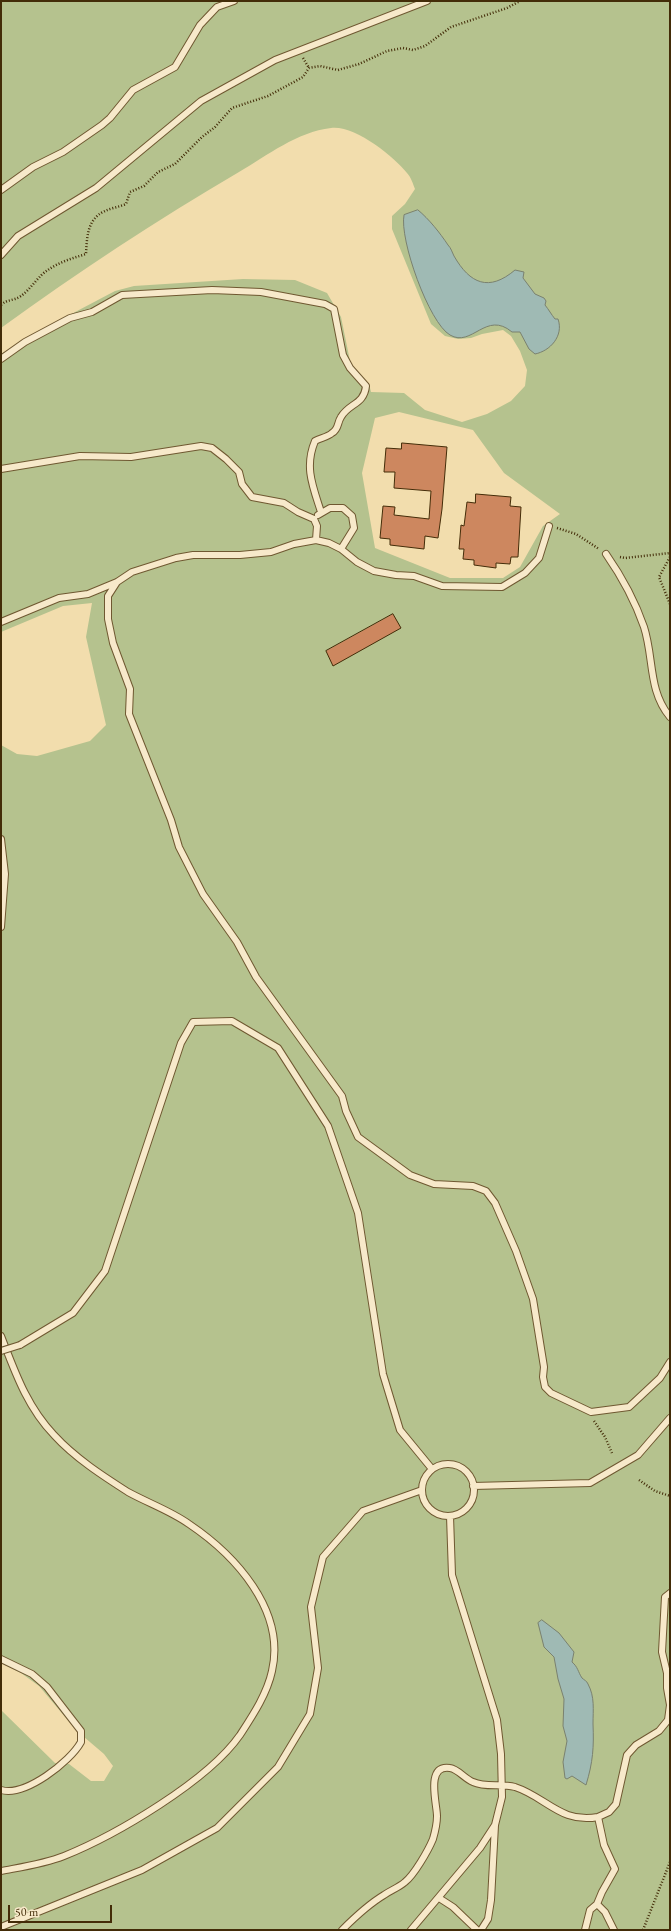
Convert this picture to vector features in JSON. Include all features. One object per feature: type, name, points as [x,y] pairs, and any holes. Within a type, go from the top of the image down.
[{"type":"lane","points":[[1,190],[33,167],[63,152],[102,125],[110,118],[133,90],[175,67],[200,25],[217,7],[234,1]]},
{"type":"lane","points":[[1,254],[18,236],[96,188],[201,101],[275,60],[427,1]]},
{"type":"lane","points":[[1,359],[25,342],[70,318],[92,312],[122,295],[234,290],[261,292],[324,304],[334,310],[343,355],[350,368],[366,386],[365,394],[361,400],[350,406],[341,417],[338,427],[332,434],[315,441],[310,454],[310,472],[321,512]]},
{"type":"lane","points":[[1,469],[80,456],[131,457],[200,446],[212,448],[239,472],[242,484],[252,497],[284,503],[298,512],[314,519],[317,526],[316,540]]},
{"type":"lane","points":[[314,519],[321,512],[330,508],[343,508],[352,516],[354,528],[341,549]]},
{"type":"lane","points":[[1,622],[58,598],[88,594],[116,582],[132,572],[153,564],[193,555],[240,555],[271,552],[294,544],[316,540],[329,543],[341,549],[357,562],[374,571],[396,575],[414,576],[442,586],[502,587],[525,573],[539,558],[549,526]]},
{"type":"lane","points":[[606,554],[623,580],[635,604],[650,650],[653,682],[657,697],[670,717]]},
{"type":"lane","points":[[116,582],[108,596],[108,619],[113,643],[130,689],[129,714],[171,820],[179,847],[203,894],[237,942],[256,977],[342,1096],[346,1111],[358,1137],[410,1175],[434,1184],[473,1186],[486,1191],[495,1203],[516,1251],[533,1299],[543,1360],[543,1377],[545,1387],[551,1393],[591,1412],[628,1407],[660,1378],[670,1362]]},
{"type":"lane","points":[[1,839],[5,874],[1,927]]},
{"type":"lane","points":[[1,863],[5,874]]},
{"type":"lane","points":[[1,1351],[20,1344],[73,1312],[105,1271],[181,1043],[193,1022],[232,1021],[278,1048],[328,1126],[358,1212],[383,1374],[400,1430],[432,1469]]},
{"type":"lane","points":[[1,1336],[31,1407],[55,1436],[87,1464],[128,1492],[189,1523],[225,1552],[251,1584],[269,1614],[274,1645],[273,1669],[266,1692],[251,1719],[234,1743],[214,1765],[150,1810],[98,1841],[62,1857],[1,1871]]},
{"type":"lane","points":[[473,1486],[590,1483],[638,1455],[670,1418]]},
{"type":"lane","points":[[449,1464],[465,1470],[470,1477],[473,1486],[474,1494],[468,1506],[458,1514],[450,1516],[442,1516],[433,1512],[425,1502],[422,1490],[425,1479],[432,1469],[440,1465],[449,1464]]},
{"type":"lane","points":[[1,1927],[142,1870],[217,1828],[278,1767],[310,1714],[318,1668],[311,1607],[323,1557],[363,1511],[422,1490]]},
{"type":"lane","points":[[450,1516],[452,1575],[497,1720],[501,1754],[502,1797],[495,1825],[491,1900],[488,1919],[481,1930]]},
{"type":"lane","points":[[342,1930],[375,1901],[406,1882],[416,1869],[432,1841],[436,1828],[437,1814],[433,1791],[437,1773],[443,1768],[451,1768],[472,1782],[485,1785],[513,1786],[528,1793],[564,1815],[587,1819],[598,1817],[609,1812],[616,1804],[628,1756],[636,1745],[659,1731],[668,1720],[670,1705],[667,1688],[667,1673],[662,1652],[665,1597],[670,1593]]},
{"type":"lane","points":[[1,1659],[32,1674],[47,1687],[81,1732],[82,1742],[69,1758],[35,1782],[17,1790],[1,1790]]},
{"type":"lane","points":[[585,1930],[590,1910],[597,1904],[615,1869],[604,1845],[598,1817]]},
{"type":"lane","points":[[411,1930],[480,1848],[495,1825]]},
{"type":"lane","points":[[439,1898],[453,1907],[478,1930]]},
{"type":"lane","points":[[597,1904],[605,1912],[614,1930]]},
{"type":"path","points":[[1,305],[5,301],[19,298],[36,283],[46,270],[86,254],[87,232],[94,219],[105,211],[126,204],[130,192],[144,186],[158,172],[175,164],[202,137],[215,127],[232,108],[268,96],[303,78],[309,68],[320,66],[338,70],[359,64],[387,51],[403,48],[413,50],[425,46],[451,27],[507,8],[520,1]]},
{"type":"path","points":[[670,557],[658,577],[670,604]]},
{"type":"path","points":[[591,1412],[594,1424],[605,1438],[612,1453]]},
{"type":"path","points":[[639,1480],[655,1491],[670,1496]]},
{"type":"path","points":[[643,1930],[670,1862]]},
{"type":"green space","points":[[1,1],[670,1],[670,1930],[1,1930],[1,1710],[55,1763],[69,1764],[91,1781],[104,1781],[113,1766],[104,1754],[77,1731],[39,1686],[21,1673],[1,1663],[1,745],[17,754],[37,756],[90,741],[106,725],[86,637],[92,603],[63,606],[1,632],[1,354],[60,320],[115,291],[134,286],[243,279],[295,280],[327,293],[341,317],[350,361],[356,372],[369,384],[371,392],[404,393],[425,410],[462,422],[487,414],[511,401],[525,386],[527,370],[520,351],[511,336],[503,330],[482,334],[471,338],[458,339],[445,336],[431,324],[392,229],[392,216],[405,204],[415,189],[412,181],[401,166],[383,150],[362,136],[341,128],[318,130],[283,145],[118,247],[1,328]],"holes":[[[399,412],[473,430],[504,473],[560,514],[543,526],[520,567],[503,578],[450,578],[375,548],[362,473],[375,418]]]},
{"type":"water","points":[[418,210],[438,231],[450,247],[460,266],[473,279],[488,283],[506,277],[515,270],[524,272],[523,278],[535,294],[544,298],[546,301],[545,305],[555,319],[558,319],[559,331],[557,337],[546,350],[535,354],[529,349],[520,332],[512,332],[503,326],[494,325],[465,337],[458,338],[450,335],[442,327],[433,315],[417,280],[406,242],[404,215]]},
{"type":"water","points":[[542,1620],[559,1633],[574,1652],[572,1662],[582,1678],[588,1683],[592,1694],[593,1747],[592,1762],[586,1785],[572,1776],[567,1779],[565,1778],[563,1762],[567,1741],[563,1726],[564,1699],[558,1679],[554,1657],[544,1647],[538,1623]]},
{"type":"building","points":[[402,443],[447,447],[438,538],[425,536],[424,549],[390,545],[390,539],[380,538],[383,506],[395,507],[394,515],[429,519],[431,491],[394,488],[395,472],[384,472],[386,448],[401,449]]},
{"type":"building","points":[[476,494],[511,497],[510,506],[521,507],[518,557],[511,557],[510,564],[496,563],[496,568],[474,565],[474,560],[463,559],[464,549],[459,549],[461,525],[464,526],[467,502],[475,503]]},
{"type":"building","points":[[393,614],[401,628],[333,666],[326,651]]}]
